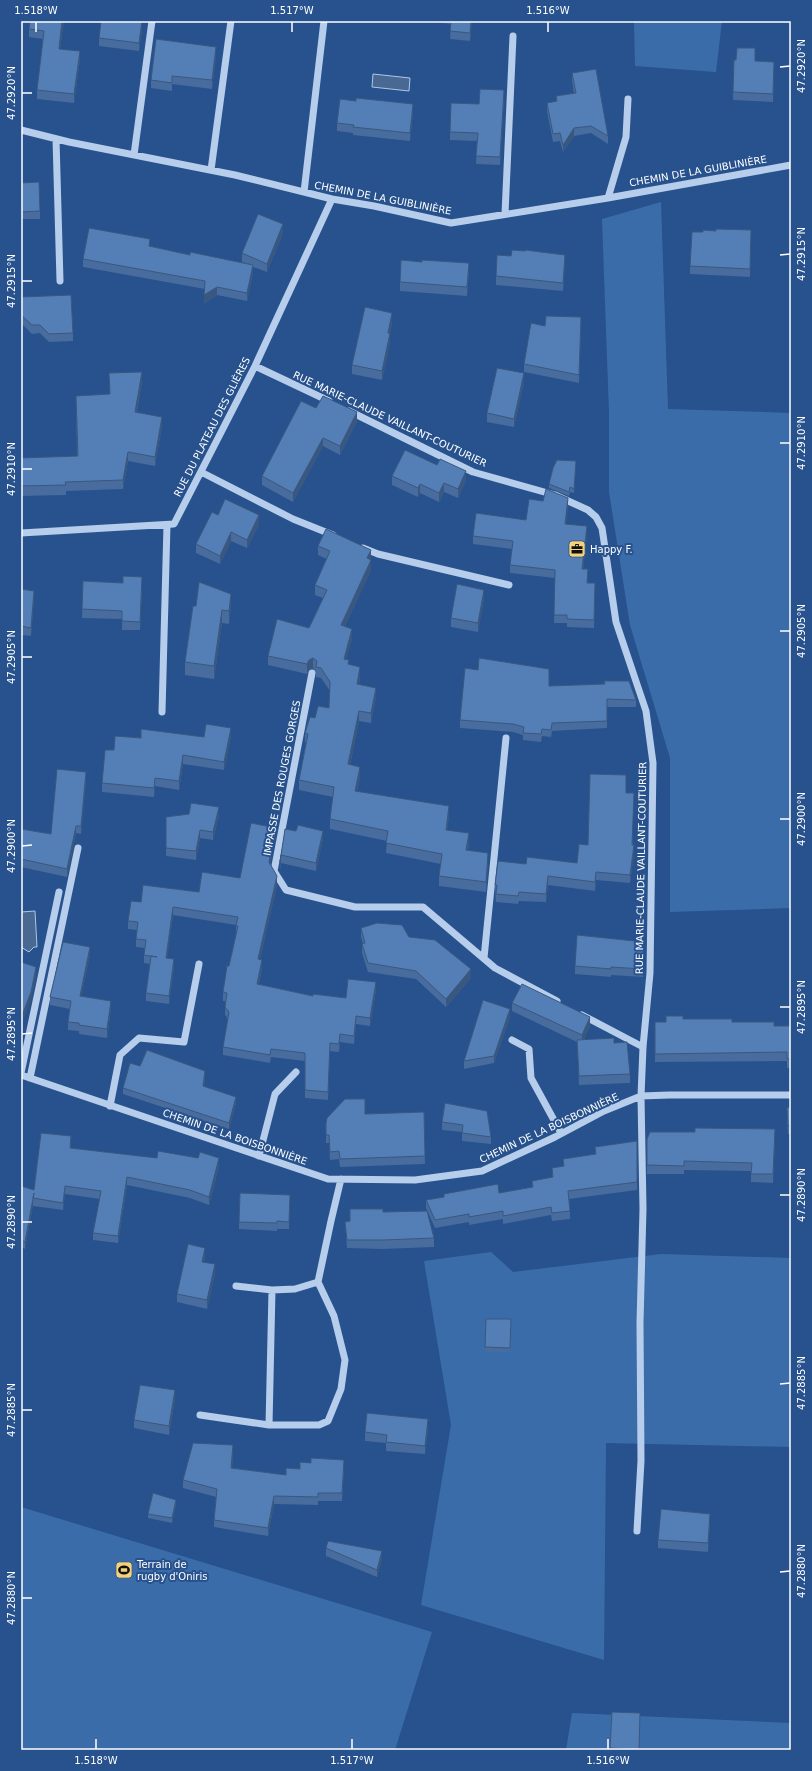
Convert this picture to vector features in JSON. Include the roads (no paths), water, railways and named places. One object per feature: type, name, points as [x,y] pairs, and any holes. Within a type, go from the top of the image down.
[{"type":"street","points":[[134,155],[152,21]]},
{"type":"street","points":[[211,170],[231,21]]},
{"type":"street","points":[[304,192],[324,21]]},
{"type":"street","points":[[504,214],[513,36]]},
{"type":"street","points":[[608,198],[626,137],[628,99]]},
{"type":"street","name":"CHEMIN DE LA GUIBLINIÈRE","points":[[21,130],[56,139],[211,170],[332,199],[374,206],[451,223],[608,198],[791,165]]},
{"type":"street","points":[[56,139],[60,281]]},
{"type":"street","name":"RUE DU PLATEAU DES GLIÈRES","points":[[167,524],[174,524],[202,472],[255,366],[332,199]]},
{"type":"street","name":"RUE MARIE-CLAUDE VAILLANT-COUTURIER","points":[[255,366],[473,472],[555,495],[588,510],[596,517],[602,528],[616,622],[646,711],[653,763],[650,973],[643,1047],[641,1096],[643,1209],[640,1323],[641,1461],[636,1531]]},
{"type":"street","points":[[202,472],[293,519],[343,539]]},
{"type":"street","points":[[21,533],[167,524],[162,712]]},
{"type":"street","points":[[357,545],[378,554],[508,585]]},
{"type":"street","name":"IMPASSE DES ROUGES GORGES","points":[[312,673],[274,871],[286,890],[355,907],[423,907],[495,968],[566,1006]]},
{"type":"street","points":[[484,958],[506,738]]},
{"type":"street","points":[[30,1078],[78,848]]},
{"type":"street","points":[[21,1074],[60,892]]},
{"type":"street","points":[[110,1106],[120,1055],[139,1038],[184,1042],[199,964]]},
{"type":"street","points":[[572,1010],[643,1047]]},
{"type":"street","points":[[512,1040],[529,1049],[531,1078],[561,1134]]},
{"type":"street","points":[[259,1156],[275,1094],[296,1072]]},
{"type":"street","name":"CHEMIN DE LA BOISBONNIÈRE","points":[[21,1074],[110,1106],[328,1179],[415,1180],[482,1171],[561,1134],[604,1111],[641,1096],[791,1095]]},
{"type":"street","points":[[200,1415],[269,1426],[319,1425],[328,1421],[341,1389],[345,1360],[334,1316],[318,1282],[341,1179]]},
{"type":"street","points":[[236,1286],[272,1290],[295,1290],[318,1282]]},
{"type":"street","points":[[269,1426],[272,1290]]},
{"type":"place","name":"Happy F.","points":[[577,549]]},
{"type":"place","name":"Terrain de rugby d'Oniris","points":[[124,1570]]}]
